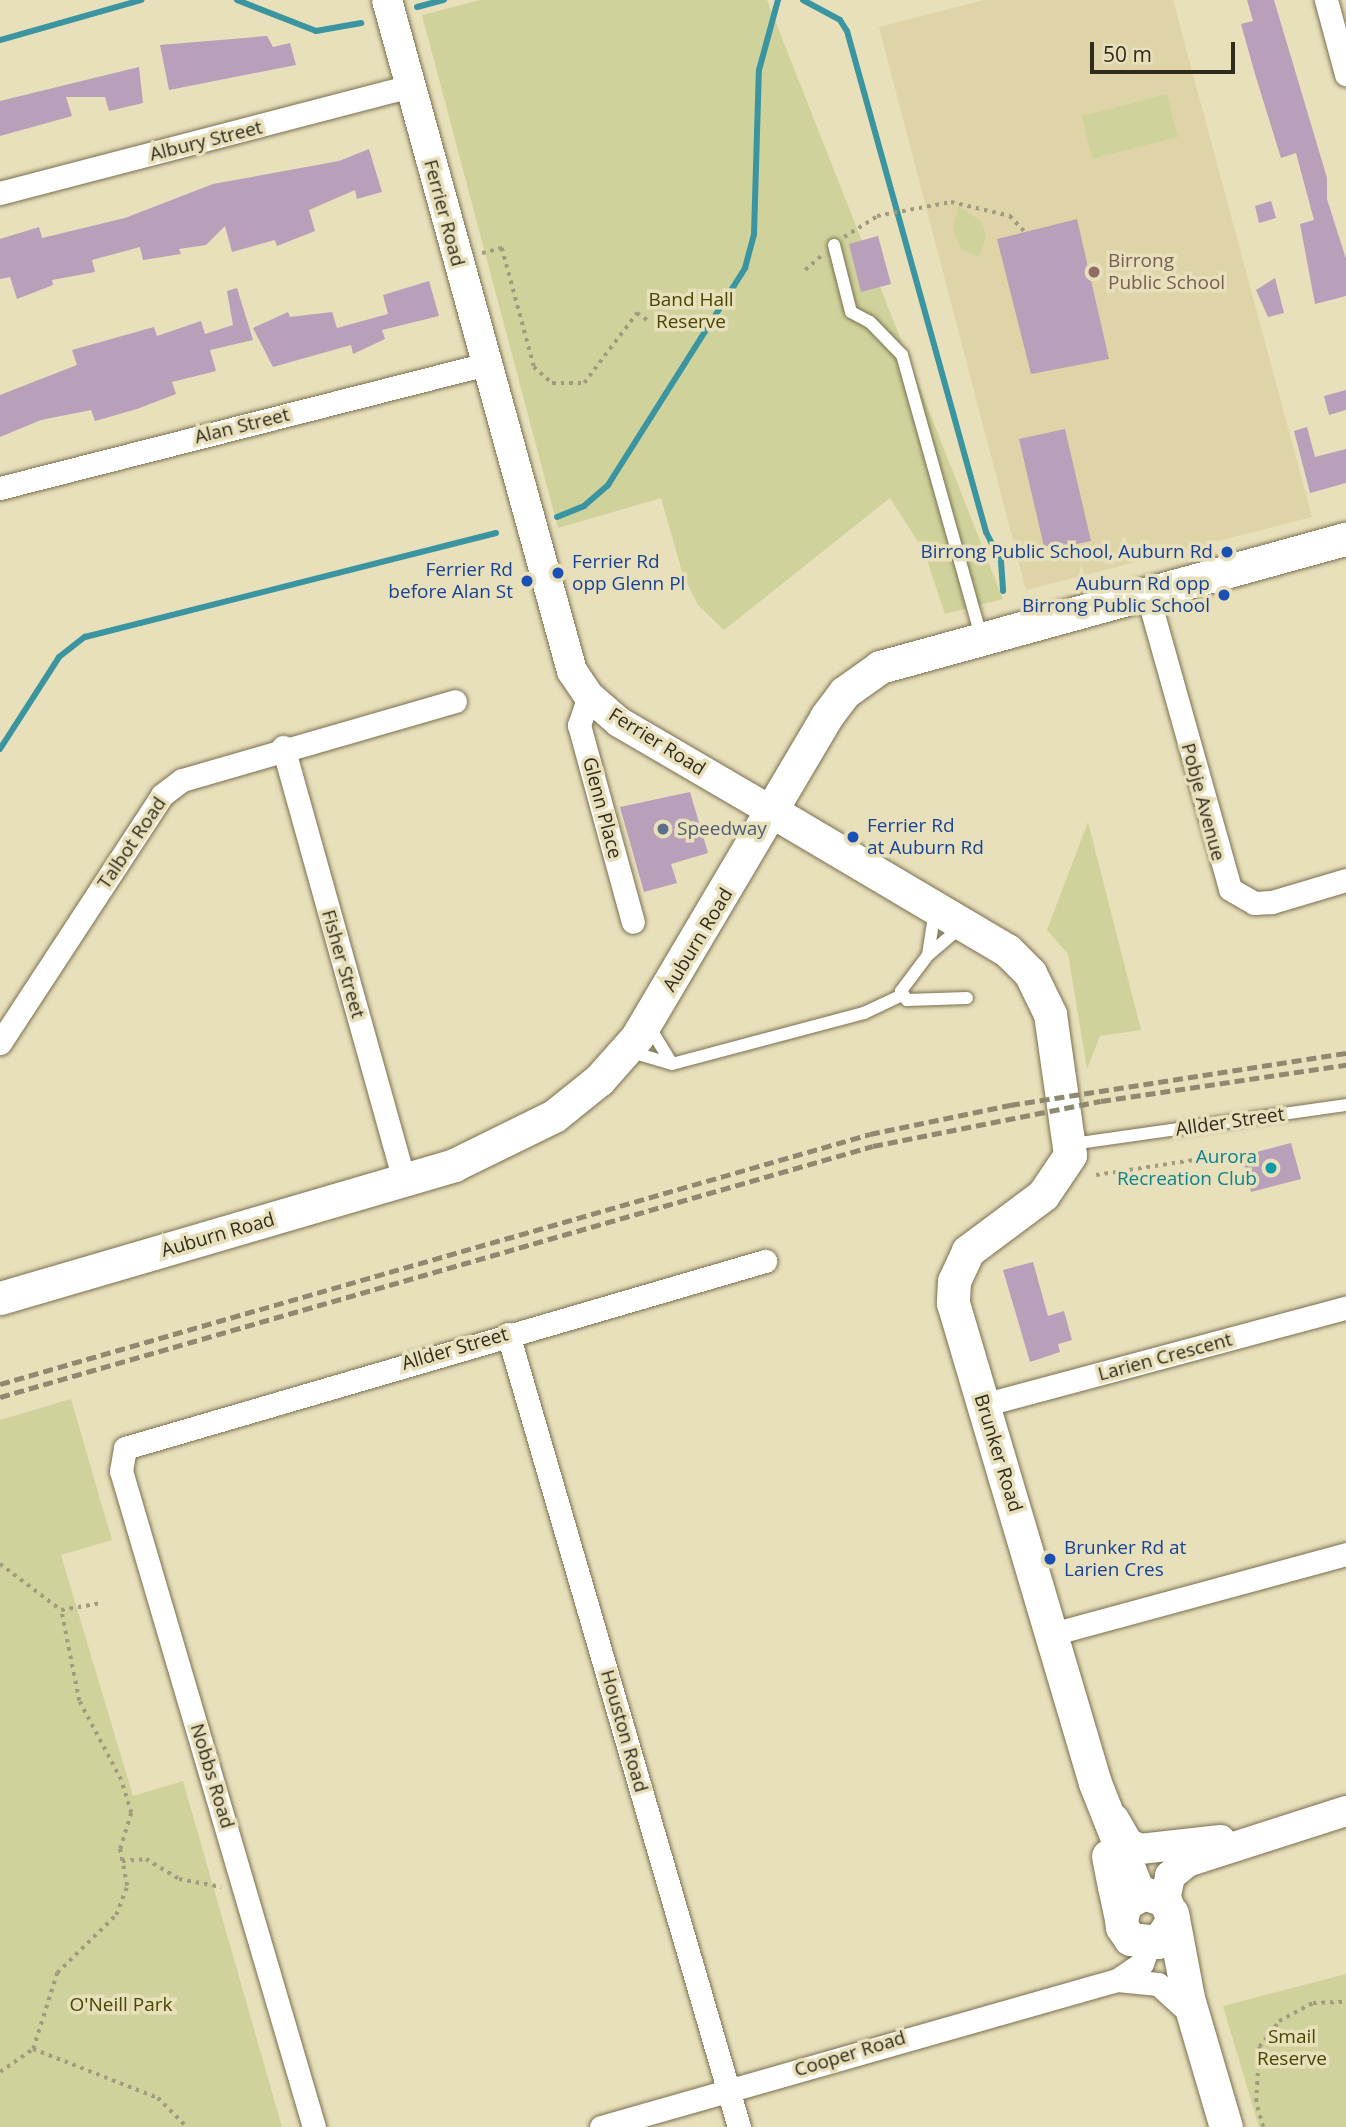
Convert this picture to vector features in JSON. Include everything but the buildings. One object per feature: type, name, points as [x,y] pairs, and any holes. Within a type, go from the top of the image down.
[{"type":"main road","name":"Auburn Road","points":[[0,1298],[404,1181],[527,1134],[577,1099],[627,1051],[646,1023],[775,813],[826,717],[861,678],[903,658],[1346,539]]},
{"type":"main road","name":"Ferrier Road","points":[[775,813],[935,906],[1021,963],[1045,1000],[1078,1162]]},
{"type":"main road","name":"Brunker Road","points":[[1078,1162],[1043,1195],[984,1234],[957,1271],[953,1303],[1095,1783],[1146,1918],[1190,2008],[1226,2127]]},
{"type":"street","name":"Ferrier Road","points":[[387,0],[560,645],[589,696],[619,722],[775,813]]},
{"type":"street","points":[[1326,0],[1346,74]]},
{"type":"street","name":"Albury Street","points":[[0,193],[411,86]]},
{"type":"street","name":"Alan Street","points":[[0,488],[484,365]]},
{"type":"street","name":"Pobje Avenue","points":[[1147,593],[1230,889],[1254,904],[1272,902],[1346,880]]},
{"type":"street","name":"Glenn Place","points":[[589,696],[579,725],[633,922]]},
{"type":"street","name":"Talbot Road","points":[[0,1043],[162,795],[182,780],[283,747],[455,701]]},
{"type":"street","name":"Fisher Street","points":[[283,747],[404,1181]]},
{"type":"street","name":"Allder Street","points":[[145,1437],[765,1261]]},
{"type":"street","name":"Larien Crescent","points":[[984,1405],[1346,1308]]},
{"type":"street","name":"Houston Road","points":[[508,1334],[739,2127]]},
{"type":"street","name":"Nobbs Road","points":[[145,1437],[125,1448],[121,1471],[314,2127]]},
{"type":"street","points":[[1052,1634],[1346,1554]]},
{"type":"street","points":[[1095,1783],[1133,1847],[1248,1839]]},
{"type":"street","points":[[1146,1918],[1172,1855],[1248,1839],[1346,1811]]},
{"type":"street","name":"Cooper Road","points":[[601,2127],[1108,1981],[1142,1963],[1146,1918]]},
{"type":"street","points":[[1108,1981],[1158,1984],[1190,2008]]},
{"type":"lane","points":[[834,245],[851,312],[870,321],[902,355],[981,637]]},
{"type":"lane","points":[[928,955],[935,906]]},
{"type":"lane","points":[[627,1051],[673,1064],[864,1013],[902,995],[928,955],[964,924]]},
{"type":"lane","points":[[902,995],[907,1000],[967,998]]},
{"type":"lane","points":[[646,1023],[673,1064]]},
{"type":"lane","name":"Allder Street","points":[[1078,1162],[1346,1105]]},
{"type":"path","points":[[877,216],[951,202],[1010,216],[1026,233]]},
{"type":"path","points":[[484,267],[481,253],[502,248],[534,367],[552,383],[584,383],[637,313],[650,322]]},
{"type":"path","points":[[1078,1162],[1239,1153]]},
{"type":"path","points":[[0,1564],[61,1610],[79,1701],[121,1780],[131,1812],[122,1861],[125,1900],[57,1973],[33,2049],[0,2072]]},
{"type":"path","points":[[61,1610],[102,1603]]},
{"type":"path","points":[[122,1861],[146,1859],[166,1875],[210,1889],[244,1882]]},
{"type":"path","points":[[1263,2127],[1256,2102],[1259,2046],[1279,2021],[1313,2003],[1346,2002]]},
{"type":"path","points":[[33,2049],[158,2098],[187,2127]]},
{"type":"shaded area","name":"Birrong Public School","points":[[984,0],[1173,0],[1312,517],[1026,590],[879,27]]},
{"type":"green space","name":"Band Hall Reserve","points":[[481,0],[767,0],[1003,599],[945,614],[924,551],[890,498],[724,630],[698,605],[683,575],[661,498],[558,528],[422,15]]},
{"type":"green space","points":[[1167,94],[1178,137],[1092,159],[1082,116]]},
{"type":"green space","points":[[958,206],[981,221],[986,237],[979,257],[961,249],[953,230]]},
{"type":"green space","points":[[1088,822],[1141,1030],[1100,1036],[1087,1069],[1068,954],[1047,930]]},
{"type":"green space","name":"O'Neill Park","points":[[71,1399],[112,1540],[61,1555],[133,1796],[183,1781],[282,2127],[0,2127],[0,1420]]},
{"type":"green space","name":"Smail Reserve","points":[[1346,1974],[1346,2127],[1259,2127],[1223,2006]]},
{"type":"waterway","points":[[0,40],[141,0]]},
{"type":"waterway","points":[[237,0],[316,31],[361,23]]},
{"type":"waterway","points":[[417,7],[444,0]]},
{"type":"waterway","points":[[557,517],[584,506],[608,485],[745,268],[754,234],[759,70],[778,0]]},
{"type":"waterway","points":[[803,0],[840,20],[847,31],[986,532],[1001,561],[1003,591]]},
{"type":"waterway","points":[[0,749],[59,657],[85,637],[496,533]]},
{"type":"railway","points":[[0,1384],[870,1134],[1010,1105],[1346,1053]]},
{"type":"railway","points":[[0,1397],[873,1146],[1101,1101],[1346,1065]]},
{"type":"place","name":"Birrong Public School","points":[[1094,272]]},
{"type":"place","name":"Birrong Public School, Auburn Rd","points":[[1227,552]]},
{"type":"place","name":"Ferrier Rd opp Glenn Pl","points":[[558,573]]},
{"type":"place","name":"Ferrier Rd before Alan St","points":[[527,581]]},
{"type":"place","name":"Auburn Rd opp Birrong Public School","points":[[1224,595]]},
{"type":"place","name":"Speedway","points":[[663,829]]},
{"type":"place","name":"Ferrier Rd at Auburn Rd","points":[[853,837]]},
{"type":"place","name":"Aurora Recreation Club","points":[[1271,1168]]},
{"type":"place","name":"Brunker Rd at Larien Cres","points":[[1050,1559]]}]
